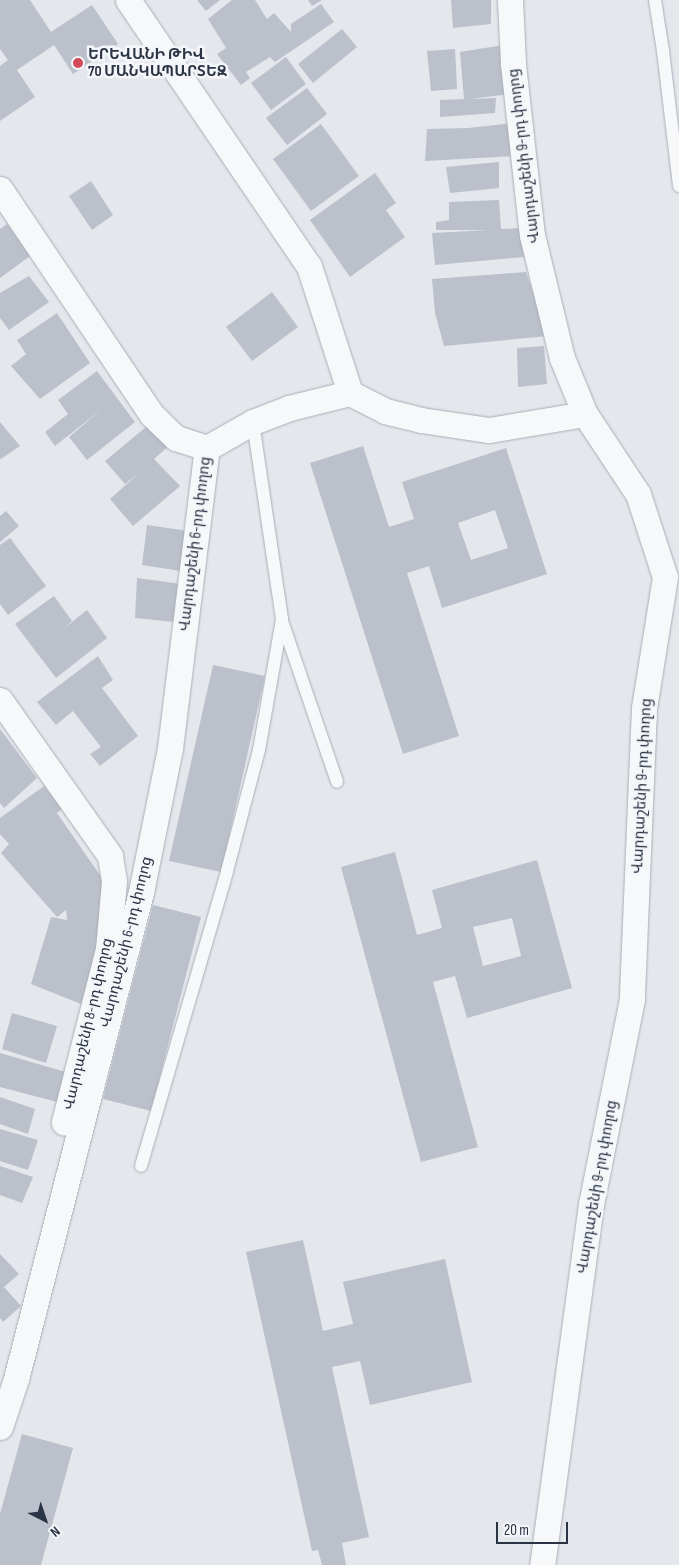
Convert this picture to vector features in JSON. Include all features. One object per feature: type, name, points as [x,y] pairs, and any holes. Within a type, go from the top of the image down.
[{"type":"street","points":[[128,0],[309,266],[350,393],[385,412],[420,420],[489,430],[586,414]]},
{"type":"street","name":"Վարդաշենի 9-րդ փողոց","points":[[510,0],[513,64],[532,235],[562,358],[586,414],[638,494],[665,577],[644,708],[632,999],[591,1204],[542,1565]]},
{"type":"street","name":"Վարդաշենի 6-րդ փողոց","points":[[0,189],[152,415],[176,438],[207,448],[253,422],[289,408],[350,393]]},
{"type":"street","name":"Վարդաշենի 6-րդ փողոց","points":[[0,1427],[18,1369],[141,892],[170,748],[207,448]]},
{"type":"street","name":"Վարդաշենի 8-րդ փողոց","points":[[0,700],[110,856],[114,881],[108,950],[23,1287]]},
{"type":"lane","points":[[655,0],[679,186]]},
{"type":"lane","points":[[253,422],[282,618],[337,782]]},
{"type":"lane","points":[[141,1166],[222,890],[259,750],[282,618]]},
{"type":"building","name":"ԵՐԵՎԱՆԻ ԹԻՎ 70 ՄԱՆԿԱՊԱՐՏԵԶ","points":[[0,0],[30,0],[51,32],[92,5],[118,44],[73,74],[54,45],[17,70],[35,97],[0,121],[0,66],[8,60],[0,49]]},
{"type":"building","points":[[197,0],[220,0],[206,11]]},
{"type":"building","points":[[232,0],[255,0],[267,19],[274,13],[291,32],[291,24],[321,4],[334,22],[275,62],[270,57],[246,72],[250,78],[241,85],[217,54],[226,48],[208,19]]},
{"type":"building","points":[[308,0],[322,0],[312,6]]},
{"type":"building","points":[[451,0],[491,0],[491,24],[453,28]]},
{"type":"building","points":[[342,29],[357,47],[313,83],[298,64]]},
{"type":"building","points":[[509,44],[511,94],[470,99],[496,98],[495,113],[440,117],[440,100],[464,99],[460,52]]},
{"type":"building","points":[[455,49],[457,89],[431,91],[427,51]]},
{"type":"building","points":[[286,57],[306,84],[271,110],[251,83]]},
{"type":"building","points":[[307,88],[327,114],[287,145],[266,118]]},
{"type":"building","points":[[515,123],[516,156],[425,161],[427,129],[468,128]]},
{"type":"building","points":[[321,124],[359,176],[311,211],[273,159]]},
{"type":"building","points":[[499,162],[499,188],[450,193],[446,167]]},
{"type":"building","points":[[375,173],[396,203],[386,210],[405,237],[350,277],[310,220]]},
{"type":"building","points":[[91,181],[113,215],[92,230],[69,196]]},
{"type":"building","points":[[499,200],[501,229],[521,228],[524,257],[435,265],[432,233],[489,230],[436,230],[436,222],[449,220],[449,202]]},
{"type":"building","points":[[7,224],[30,256],[0,278],[0,229]]},
{"type":"building","points":[[526,272],[548,336],[444,346],[435,313],[432,279]]},
{"type":"building","points":[[29,276],[49,302],[9,330],[0,318],[0,293]]},
{"type":"building","points":[[272,292],[298,327],[252,361],[226,327]]},
{"type":"building","points":[[57,313],[90,363],[40,399],[11,366],[26,354],[17,340]]},
{"type":"building","points":[[544,346],[547,384],[518,387],[517,348]]},
{"type":"building","points":[[97,371],[135,422],[87,460],[69,437],[102,409],[55,446],[45,432],[68,414],[58,400]]},
{"type":"building","points":[[0,422],[20,446],[1,459],[0,458]]},
{"type":"building","points":[[152,422],[170,445],[154,459],[180,486],[133,526],[110,499],[138,474],[125,484],[105,461]]},
{"type":"building","points":[[363,446],[389,527],[414,519],[402,482],[506,448],[547,574],[442,608],[429,566],[407,573],[459,736],[403,754],[310,463]],"holes":[[[495,510],[508,548],[471,560],[458,523]]]},
{"type":"building","points":[[6,511],[19,526],[0,542],[0,516]]},
{"type":"building","points":[[147,525],[195,532],[187,572],[142,565]]},
{"type":"building","points":[[10,538],[46,586],[8,615],[0,604],[0,545]]},
{"type":"building","points":[[137,578],[181,584],[174,622],[135,618]]},
{"type":"building","points":[[54,596],[72,621],[62,630],[87,610],[107,638],[56,678],[15,624]]},
{"type":"building","points":[[98,656],[113,680],[102,688],[138,736],[100,766],[90,754],[101,747],[73,711],[56,725],[37,702]]},
{"type":"building","points":[[213,665],[265,676],[221,872],[169,861]]},
{"type":"building","points":[[0,729],[37,778],[4,808],[0,803]]},
{"type":"building","points":[[44,786],[62,809],[57,813],[104,881],[108,893],[91,973],[81,1004],[31,984],[51,917],[67,920],[66,910],[57,917],[1,853],[9,844],[0,834],[0,818]]},
{"type":"building","points":[[395,852],[417,935],[442,928],[432,890],[537,860],[572,988],[467,1018],[455,976],[433,982],[478,1147],[421,1162],[341,867]],"holes":[[[512,918],[521,956],[483,966],[473,927]]]},
{"type":"building","points":[[153,905],[201,917],[151,1111],[103,1099]]},
{"type":"building","points":[[12,1013],[57,1026],[46,1063],[2,1049]]},
{"type":"building","points":[[0,1053],[69,1073],[61,1103],[0,1087]]},
{"type":"building","points":[[0,1097],[35,1109],[28,1134],[0,1124]]},
{"type":"building","points":[[0,1129],[38,1140],[28,1170],[0,1161]]},
{"type":"building","points":[[0,1166],[33,1177],[22,1203],[0,1195]]},
{"type":"building","points":[[303,1240],[323,1331],[353,1324],[343,1282],[445,1259],[472,1382],[370,1405],[360,1361],[332,1367],[369,1537],[342,1543],[346,1565],[322,1565],[318,1550],[312,1551],[246,1252]]},
{"type":"building","points":[[0,1254],[19,1274],[4,1287],[21,1306],[3,1322],[0,1318]]},
{"type":"building","points":[[22,1434],[73,1448],[41,1565],[0,1565],[0,1514]]},
{"type":"place","name":"ԵՐԵՎԱՆԻ ԹԻՎ 70 ՄԱՆԿԱՊԱՐՏԵԶ","points":[[78,63]]}]
